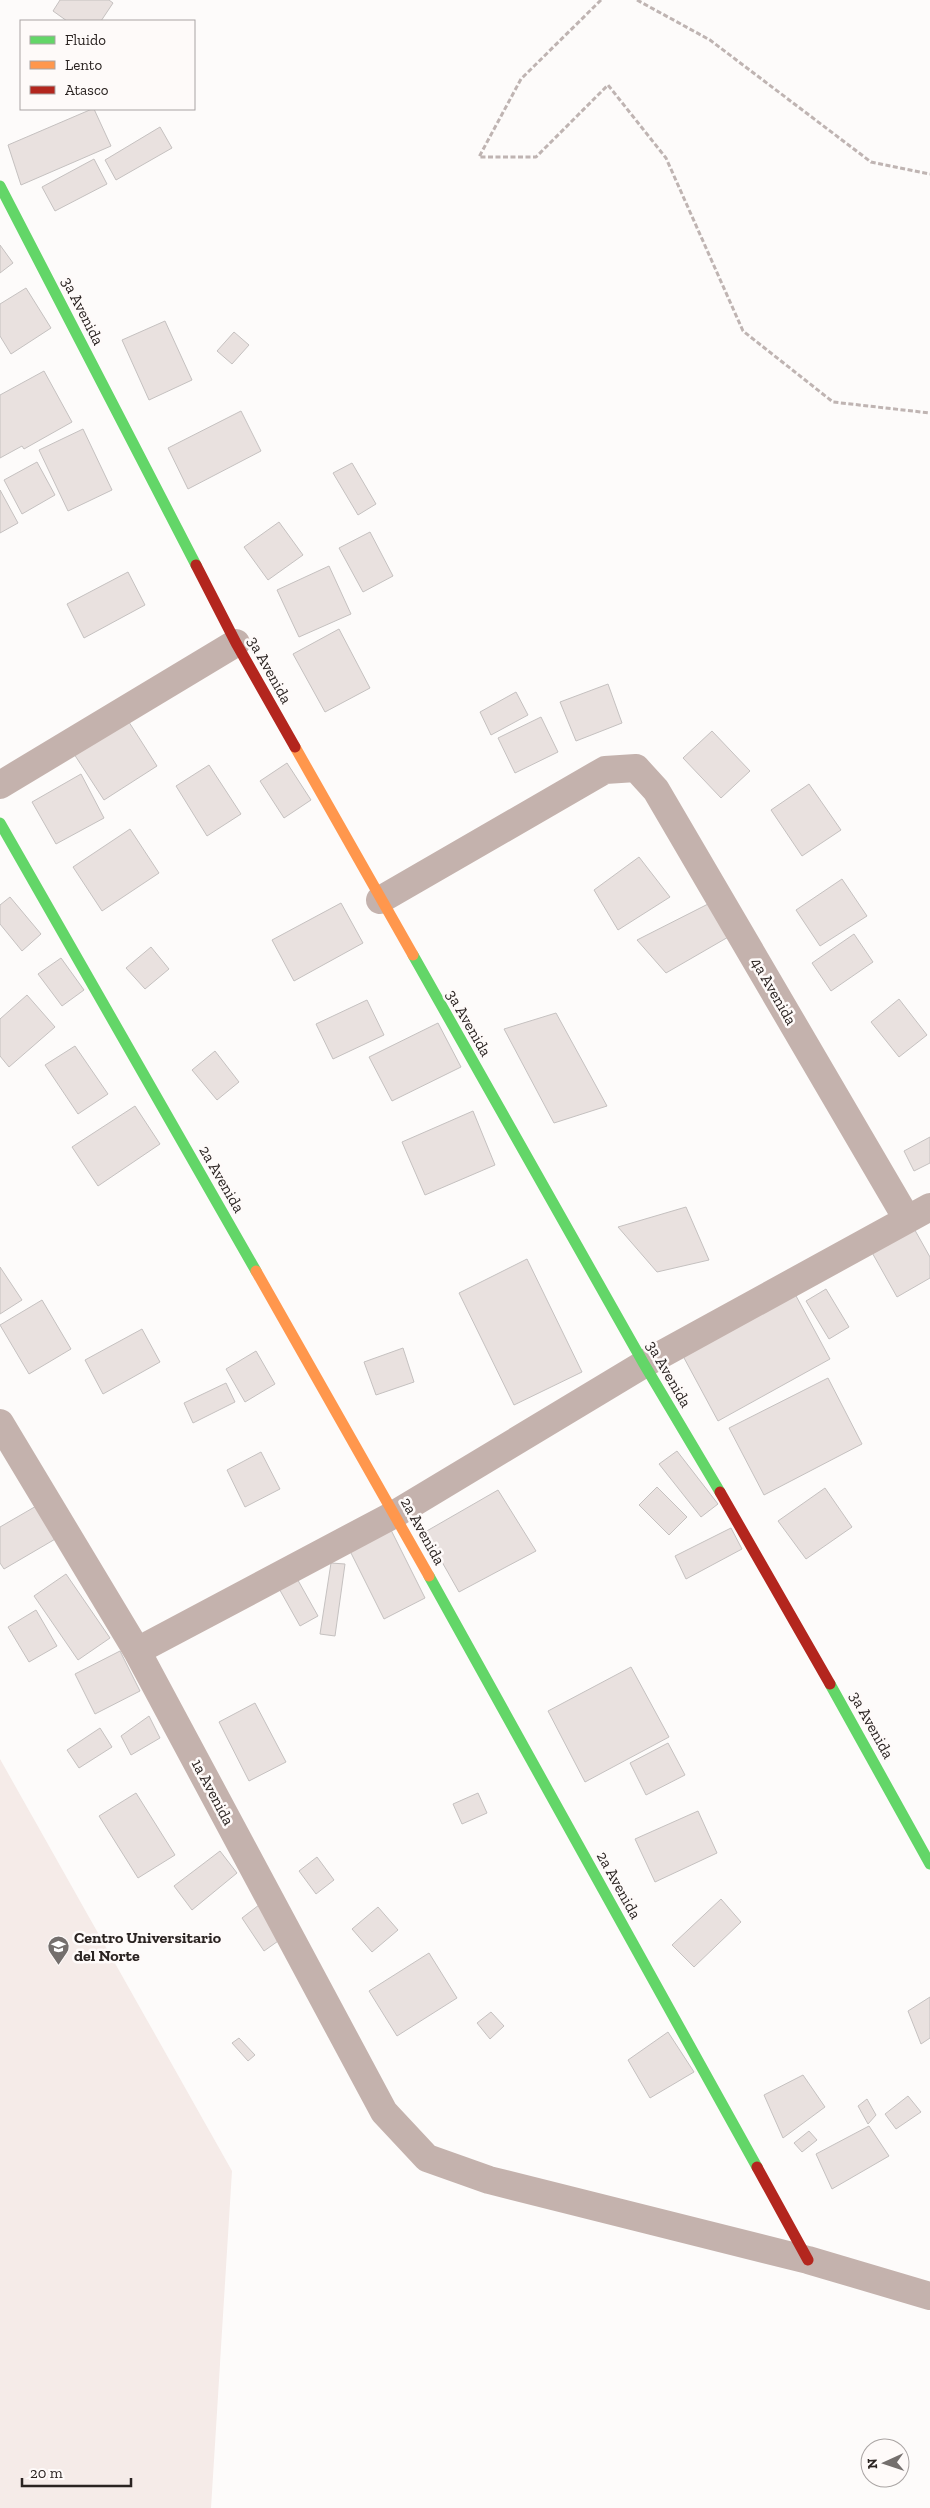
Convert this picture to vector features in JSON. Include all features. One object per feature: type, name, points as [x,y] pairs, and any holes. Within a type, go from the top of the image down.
[{"type":"street","name":"3a Avenida","points":[[0,186],[236,642],[380,900],[644,1364],[788,1607],[930,1864]]},
{"type":"street","points":[[0,785],[236,642]]},
{"type":"street","name":"4a Avenida","points":[[380,900],[605,770],[636,768],[656,790],[918,1213]]},
{"type":"street","name":"2a Avenida","points":[[0,823],[395,1514],[808,2260]]},
{"type":"street","points":[[138,1651],[395,1514],[644,1364],[918,1213]]},
{"type":"street","name":"1a Avenida","points":[[0,1423],[138,1651],[384,2112],[427,2158],[489,2180],[808,2260]]},
{"type":"street","points":[[808,2260],[930,2296]]},
{"type":"path","points":[[601,0],[521,79],[479,157],[536,158],[608,85],[666,158],[743,331],[833,402],[930,413]]},
{"type":"path","points":[[637,0],[710,40],[870,162],[930,174]]},
{"type":"shaded area","name":"Centro Universitario del Norte","points":[[0,1759],[232,2171],[211,2508],[0,2508]]},
{"type":"building","points":[[60,0],[109,0],[113,3],[102,20],[66,20],[53,11]]},
{"type":"building","points":[[90,110],[94,110],[111,146],[21,185],[8,145]]},
{"type":"building","points":[[160,127],[172,148],[116,180],[105,160]]},
{"type":"building","points":[[94,159],[107,184],[55,211],[42,187]]},
{"type":"building","points":[[0,245],[13,263],[0,273]]},
{"type":"building","points":[[26,288],[51,328],[11,354],[0,336],[0,304]]},
{"type":"building","points":[[165,321],[192,380],[149,400],[122,340]]},
{"type":"building","points":[[234,332],[249,345],[232,364],[217,351]]},
{"type":"building","points":[[44,371],[72,422],[24,449],[22,446],[0,458],[0,395]]},
{"type":"building","points":[[241,411],[261,451],[188,489],[168,448]]},
{"type":"building","points":[[83,429],[112,490],[68,511],[39,450]]},
{"type":"building","points":[[37,462],[55,495],[22,514],[4,480]]},
{"type":"building","points":[[352,463],[376,504],[358,515],[333,473]]},
{"type":"building","points":[[0,490],[18,523],[0,533]]},
{"type":"building","points":[[279,522],[303,555],[268,580],[244,547]]},
{"type":"building","points":[[370,532],[393,576],[363,592],[339,548]]},
{"type":"building","points":[[329,566],[351,614],[299,637],[277,590]]},
{"type":"building","points":[[128,572],[145,605],[84,638],[67,604]]},
{"type":"building","points":[[339,629],[370,688],[325,712],[293,654]]},
{"type":"building","points":[[608,684],[622,723],[576,741],[560,702]]},
{"type":"building","points":[[516,692],[528,715],[491,735],[480,712]]},
{"type":"building","points":[[541,717],[558,752],[515,773],[498,738]]},
{"type":"building","points":[[127,719],[157,766],[104,800],[74,754]]},
{"type":"building","points":[[712,731],[750,771],[721,798],[683,758]]},
{"type":"building","points":[[287,763],[311,800],[284,818],[260,781]]},
{"type":"building","points":[[209,765],[241,814],[207,836],[176,786]]},
{"type":"building","points":[[81,774],[104,818],[56,844],[32,802]]},
{"type":"building","points":[[809,784],[841,830],[802,856],[771,810]]},
{"type":"building","points":[[130,829],[159,873],[102,911],[73,867]]},
{"type":"building","points":[[639,857],[670,897],[618,930],[594,890]]},
{"type":"building","points":[[842,879],[867,916],[820,946],[796,910]]},
{"type":"building","points":[[10,897],[41,934],[22,951],[0,924],[0,905]]},
{"type":"building","points":[[712,902],[730,936],[666,973],[637,940]]},
{"type":"building","points":[[341,903],[363,943],[294,981],[272,940]]},
{"type":"building","points":[[854,934],[873,962],[831,991],[812,963]]},
{"type":"building","points":[[151,947],[169,969],[145,989],[126,968]]},
{"type":"building","points":[[61,958],[84,990],[62,1006],[38,974]]},
{"type":"building","points":[[27,995],[55,1027],[9,1067],[0,1056],[0,1019]]},
{"type":"building","points":[[899,999],[927,1035],[899,1057],[871,1022]]},
{"type":"building","points":[[367,1000],[384,1035],[333,1059],[316,1024]]},
{"type":"building","points":[[556,1013],[607,1106],[554,1123],[504,1029]]},
{"type":"building","points":[[438,1023],[461,1067],[392,1101],[369,1057]]},
{"type":"building","points":[[75,1046],[108,1094],[78,1114],[45,1065]]},
{"type":"building","points":[[215,1051],[239,1082],[217,1100],[192,1070]]},
{"type":"building","points":[[135,1106],[160,1144],[98,1186],[72,1147]]},
{"type":"building","points":[[473,1111],[495,1165],[425,1195],[402,1142]]},
{"type":"building","points":[[930,1137],[930,1163],[914,1171],[904,1151]]},
{"type":"building","points":[[686,1207],[709,1260],[657,1272],[618,1227]]},
{"type":"building","points":[[912,1225],[930,1257],[930,1278],[897,1297],[870,1249]]},
{"type":"building","points":[[527,1259],[582,1372],[514,1405],[459,1293]]},
{"type":"building","points":[[0,1267],[22,1300],[0,1314]]},
{"type":"building","points":[[826,1289],[849,1327],[829,1339],[806,1301]]},
{"type":"building","points":[[795,1294],[830,1359],[718,1421],[683,1356]]},
{"type":"building","points":[[42,1300],[71,1349],[29,1374],[0,1325]]},
{"type":"building","points":[[142,1329],[160,1362],[103,1394],[85,1360]]},
{"type":"building","points":[[403,1348],[414,1382],[376,1395],[364,1362]]},
{"type":"building","points":[[256,1351],[275,1384],[245,1402],[226,1369]]},
{"type":"building","points":[[828,1378],[862,1444],[764,1495],[729,1428]]},
{"type":"building","points":[[226,1383],[235,1402],[193,1423],[184,1403]]},
{"type":"building","points":[[677,1451],[718,1504],[701,1517],[659,1464]]},
{"type":"building","points":[[261,1452],[280,1489],[245,1507],[227,1470]]},
{"type":"building","points":[[657,1487],[687,1517],[669,1535],[639,1505]]},
{"type":"building","points":[[825,1488],[852,1527],[806,1559],[778,1521]]},
{"type":"building","points":[[498,1490],[536,1551],[459,1592],[425,1532]]},
{"type":"building","points":[[38,1505],[57,1538],[4,1569],[0,1563],[0,1527]]},
{"type":"building","points":[[389,1526],[425,1598],[384,1619],[348,1547]]},
{"type":"building","points":[[731,1528],[742,1549],[686,1579],[675,1556]]},
{"type":"building","points":[[331,1563],[345,1564],[335,1636],[320,1634]]},
{"type":"building","points":[[66,1574],[110,1638],[78,1660],[34,1596]]},
{"type":"building","points":[[295,1575],[318,1616],[300,1626],[277,1585]]},
{"type":"building","points":[[36,1610],[57,1646],[29,1662],[8,1627]]},
{"type":"building","points":[[120,1651],[140,1691],[95,1714],[75,1674]]},
{"type":"building","points":[[631,1667],[669,1737],[585,1782],[548,1711]]},
{"type":"building","points":[[255,1703],[286,1762],[249,1781],[219,1722]]},
{"type":"building","points":[[149,1716],[160,1738],[131,1755],[121,1736]]},
{"type":"building","points":[[100,1728],[112,1747],[79,1768],[67,1750]]},
{"type":"building","points":[[668,1743],[685,1775],[646,1795],[630,1763]]},
{"type":"building","points":[[136,1793],[175,1855],[138,1878],[99,1816]]},
{"type":"building","points":[[478,1793],[487,1813],[462,1824],[453,1804]]},
{"type":"building","points":[[698,1811],[717,1853],[655,1882],[635,1839]]},
{"type":"building","points":[[220,1851],[237,1873],[192,1910],[174,1886]]},
{"type":"building","points":[[317,1857],[334,1880],[316,1894],[299,1871]]},
{"type":"building","points":[[721,1899],[741,1922],[694,1967],[672,1945]]},
{"type":"building","points":[[259,1905],[281,1939],[264,1951],[242,1918]]},
{"type":"building","points":[[378,1907],[398,1930],[372,1952],[352,1929]]},
{"type":"building","points":[[429,1953],[457,1998],[397,2036],[369,1991]]},
{"type":"building","points":[[930,1997],[930,2038],[921,2044],[908,2011]]},
{"type":"building","points":[[491,2012],[504,2026],[490,2039],[477,2023]]},
{"type":"building","points":[[668,2032],[694,2072],[650,2098],[628,2060]]},
{"type":"building","points":[[239,2038],[255,2055],[248,2061],[232,2043]]},
{"type":"building","points":[[803,2075],[825,2107],[783,2138],[764,2095]]},
{"type":"building","points":[[908,2096],[921,2112],[896,2129],[885,2114]]},
{"type":"building","points":[[867,2099],[876,2115],[868,2124],[858,2106]]},
{"type":"building","points":[[869,2126],[889,2156],[832,2189],[816,2154]]},
{"type":"building","points":[[809,2131],[817,2140],[802,2152],[794,2143]]},
{"type":"traffic: fast","points":[[0,186],[196,565]]},
{"type":"traffic: fast","points":[[0,823],[256,1271]]},
{"type":"traffic: fast","points":[[413,955],[644,1364],[720,1492]]},
{"type":"traffic: fast","points":[[429,1576],[757,2167]]},
{"type":"traffic: fast","points":[[830,1684],[930,1864]]},
{"type":"traffic: slow","points":[[295,747],[413,955]]},
{"type":"traffic: slow","points":[[256,1271],[429,1576]]},
{"type":"traffic: jam","points":[[196,565],[236,643],[295,747]]},
{"type":"traffic: jam","points":[[720,1492],[830,1684]]},
{"type":"traffic: jam","points":[[757,2167],[808,2260]]},
{"type":"place","name":"Centro Universitario del Norte","points":[[58,1965]]}]
